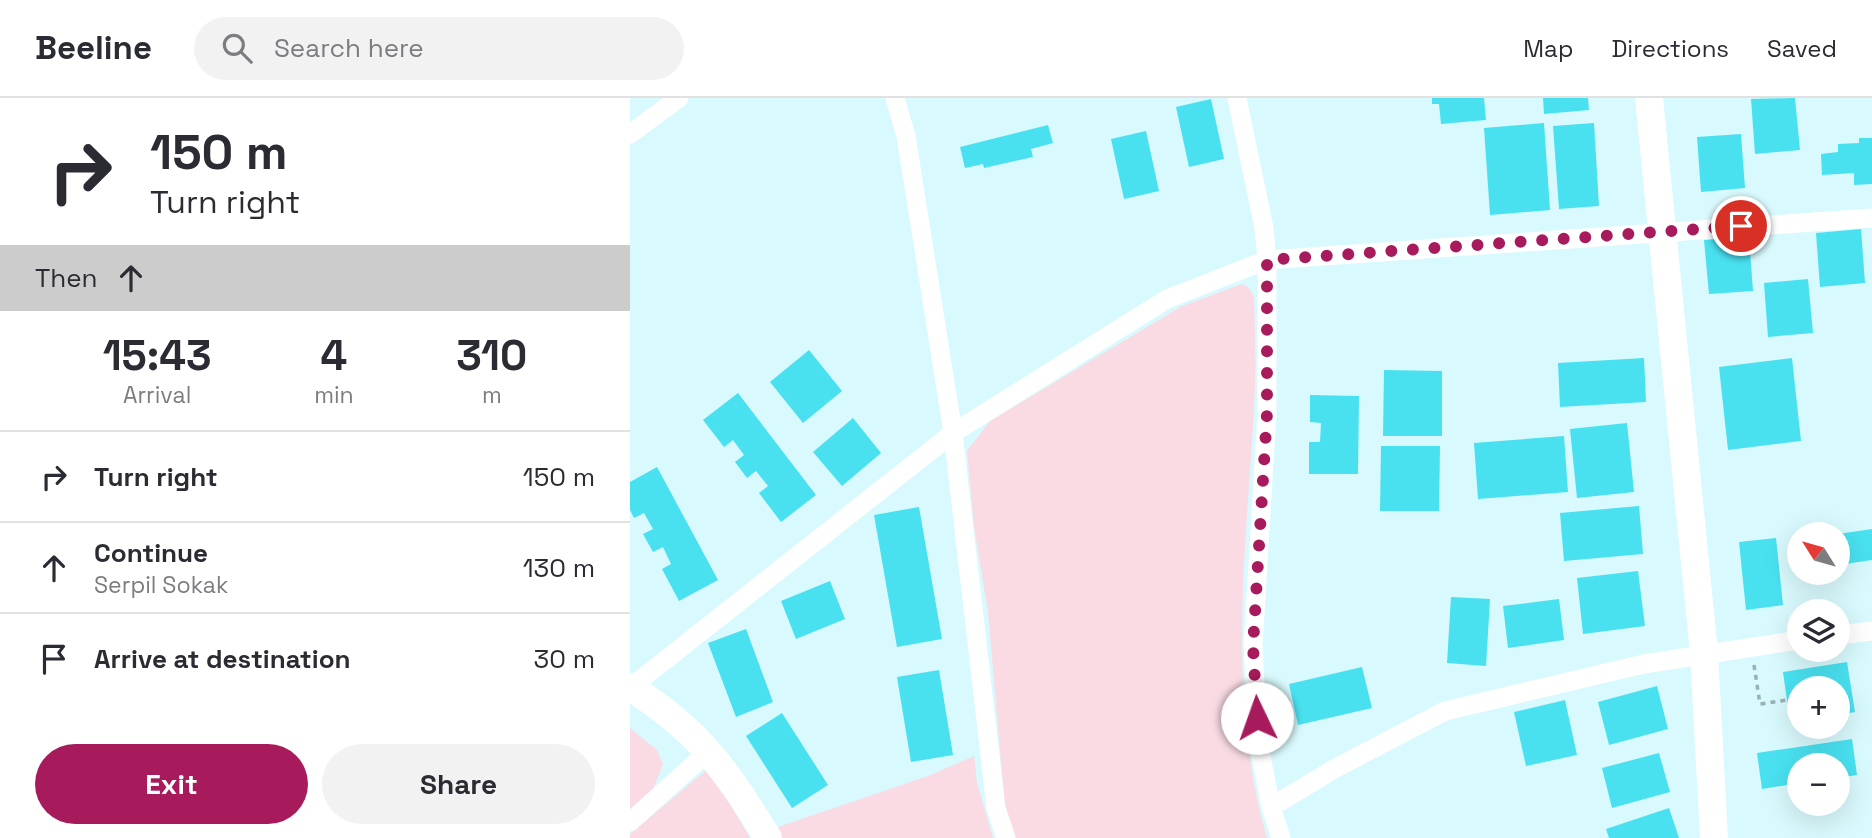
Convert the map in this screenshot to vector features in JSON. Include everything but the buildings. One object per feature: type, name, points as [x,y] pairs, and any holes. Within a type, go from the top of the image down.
[{"type":"street","points":[[630,134],[679,98]]},
{"type":"street","points":[[895,98],[906,136],[953,433],[996,808],[1006,838]]},
{"type":"street","points":[[1237,98],[1264,228],[1267,260],[1267,413],[1253,646],[1258,741],[1271,807],[1281,838]]},
{"type":"street","points":[[1649,98],[1704,653],[1714,838]]},
{"type":"street","points":[[768,838],[710,750],[686,725],[630,683],[953,433],[1167,299],[1267,260],[1872,218]]},
{"type":"street","points":[[1850,634],[1872,631]]},
{"type":"street","points":[[1271,807],[1334,769],[1445,711],[1704,653],[1787,642]]},
{"type":"street","points":[[630,822],[710,750]]},
{"type":"path","points":[[1753,646],[1760,704],[1787,700]]},
{"type":"shaded area","points":[[1242,284],[1249,288],[1254,297],[1255,388],[1244,558],[1242,670],[1254,782],[1267,838],[1015,838],[1005,808],[988,612],[974,526],[967,451],[990,421],[1182,306]]},
{"type":"shaded area","points":[[630,728],[657,750],[663,764],[653,789],[630,811]]},
{"type":"shaded area","points":[[974,756],[977,783],[993,838],[781,838],[775,828],[928,776]]},
{"type":"shaded area","points":[[709,768],[750,838],[630,838],[630,834]]},
{"type":"route","points":[[1257,718],[1253,646],[1267,413],[1267,260],[1741,226]]}]
